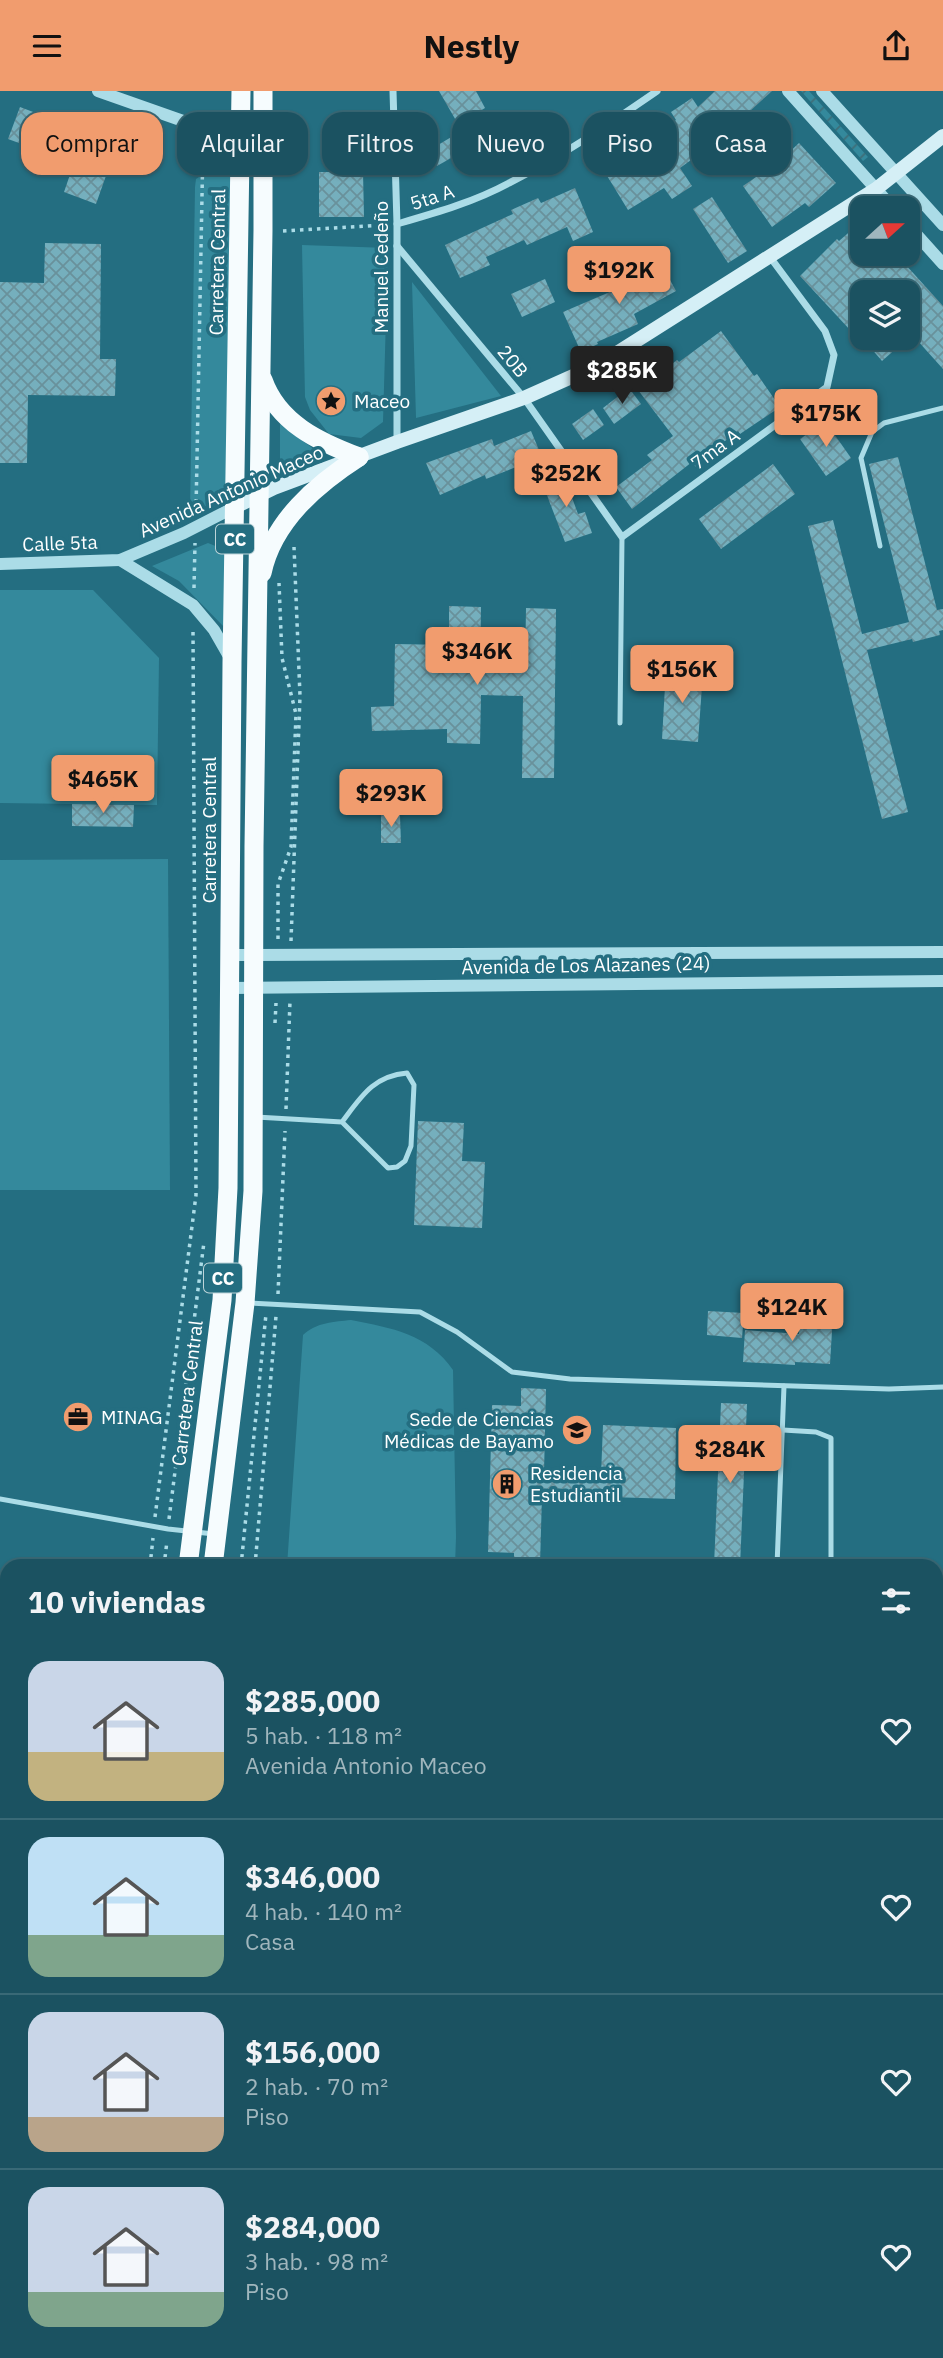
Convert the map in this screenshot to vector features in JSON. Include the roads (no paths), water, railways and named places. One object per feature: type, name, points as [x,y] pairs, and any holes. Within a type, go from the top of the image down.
[{"type":"highway","name":"Carretera Central","points":[[242,91],[242,112]]},
{"type":"highway","name":"CC","points":[[263,91],[263,112]]},
{"type":"highway","name":"Carretera Central","points":[[189,1559],[222,1300],[228,1188],[232,663],[241,175]]},
{"type":"highway","name":"CC","points":[[214,1559],[245,1303],[253,1191],[263,175]]},
{"type":"highway","points":[[260,371],[274,404],[291,421],[325,444],[359,457]]},
{"type":"highway","points":[[257,594],[263,568],[278,535],[293,513],[325,479],[359,457]]},
{"type":"main road","name":"Avenida Antonio Maceo","points":[[235,507],[274,488],[524,398],[598,365],[876,189],[943,136]]},
{"type":"street","points":[[98,91],[177,119]]},
{"type":"street","name":"Manuel Cedeño","points":[[393,91],[397,224],[397,442]]},
{"type":"street","name":"5ta A","points":[[397,224],[450,209],[508,184],[573,147],[657,91]]},
{"type":"street","points":[[788,91],[882,196]]},
{"type":"street","points":[[822,91],[943,225]]},
{"type":"street","points":[[920,238],[943,264]]},
{"type":"street","name":"20B","points":[[397,246],[524,398],[622,537]]},
{"type":"street","name":"7ma A","points":[[622,537],[827,387],[834,355],[825,331],[770,257]]},
{"type":"street","name":"Avenida Antonio Maceo","points":[[120,560],[235,507]]},
{"type":"street","points":[[120,560],[193,605],[214,630],[232,663]]},
{"type":"street","name":"Calle 5ta","points":[[0,564],[120,560]]},
{"type":"street","name":"Avenida de Los Alazanes (24)","points":[[231,955],[943,952]]},
{"type":"street","name":"Avenida de Los Alazanes (24)","points":[[230,988],[943,981]]},
{"type":"lane","points":[[880,546],[861,458],[872,432],[884,423],[943,408]]},
{"type":"lane","points":[[620,723],[622,537]]},
{"type":"lane","points":[[253,1117],[342,1122],[388,1168],[397,1167],[405,1161],[411,1146],[414,1085],[407,1073],[393,1074],[370,1086],[342,1122]]},
{"type":"lane","points":[[222,1300],[419,1312],[457,1332],[512,1372],[570,1379],[889,1389],[943,1387]]},
{"type":"lane","points":[[777,1559],[784,1386]]},
{"type":"lane","points":[[783,1430],[816,1432],[831,1439],[831,1559]]},
{"type":"lane","points":[[0,1499],[154,1527],[217,1534]]},
{"type":"place","name":"Maceo","points":[[331,401]]},
{"type":"place","name":"MINAG","points":[[78,1417]]},
{"type":"place","name":"Sede de Ciencias Médicas de Bayamo","points":[[577,1430]]},
{"type":"place","name":"Residencia Estudiantil","points":[[507,1484]]}]
